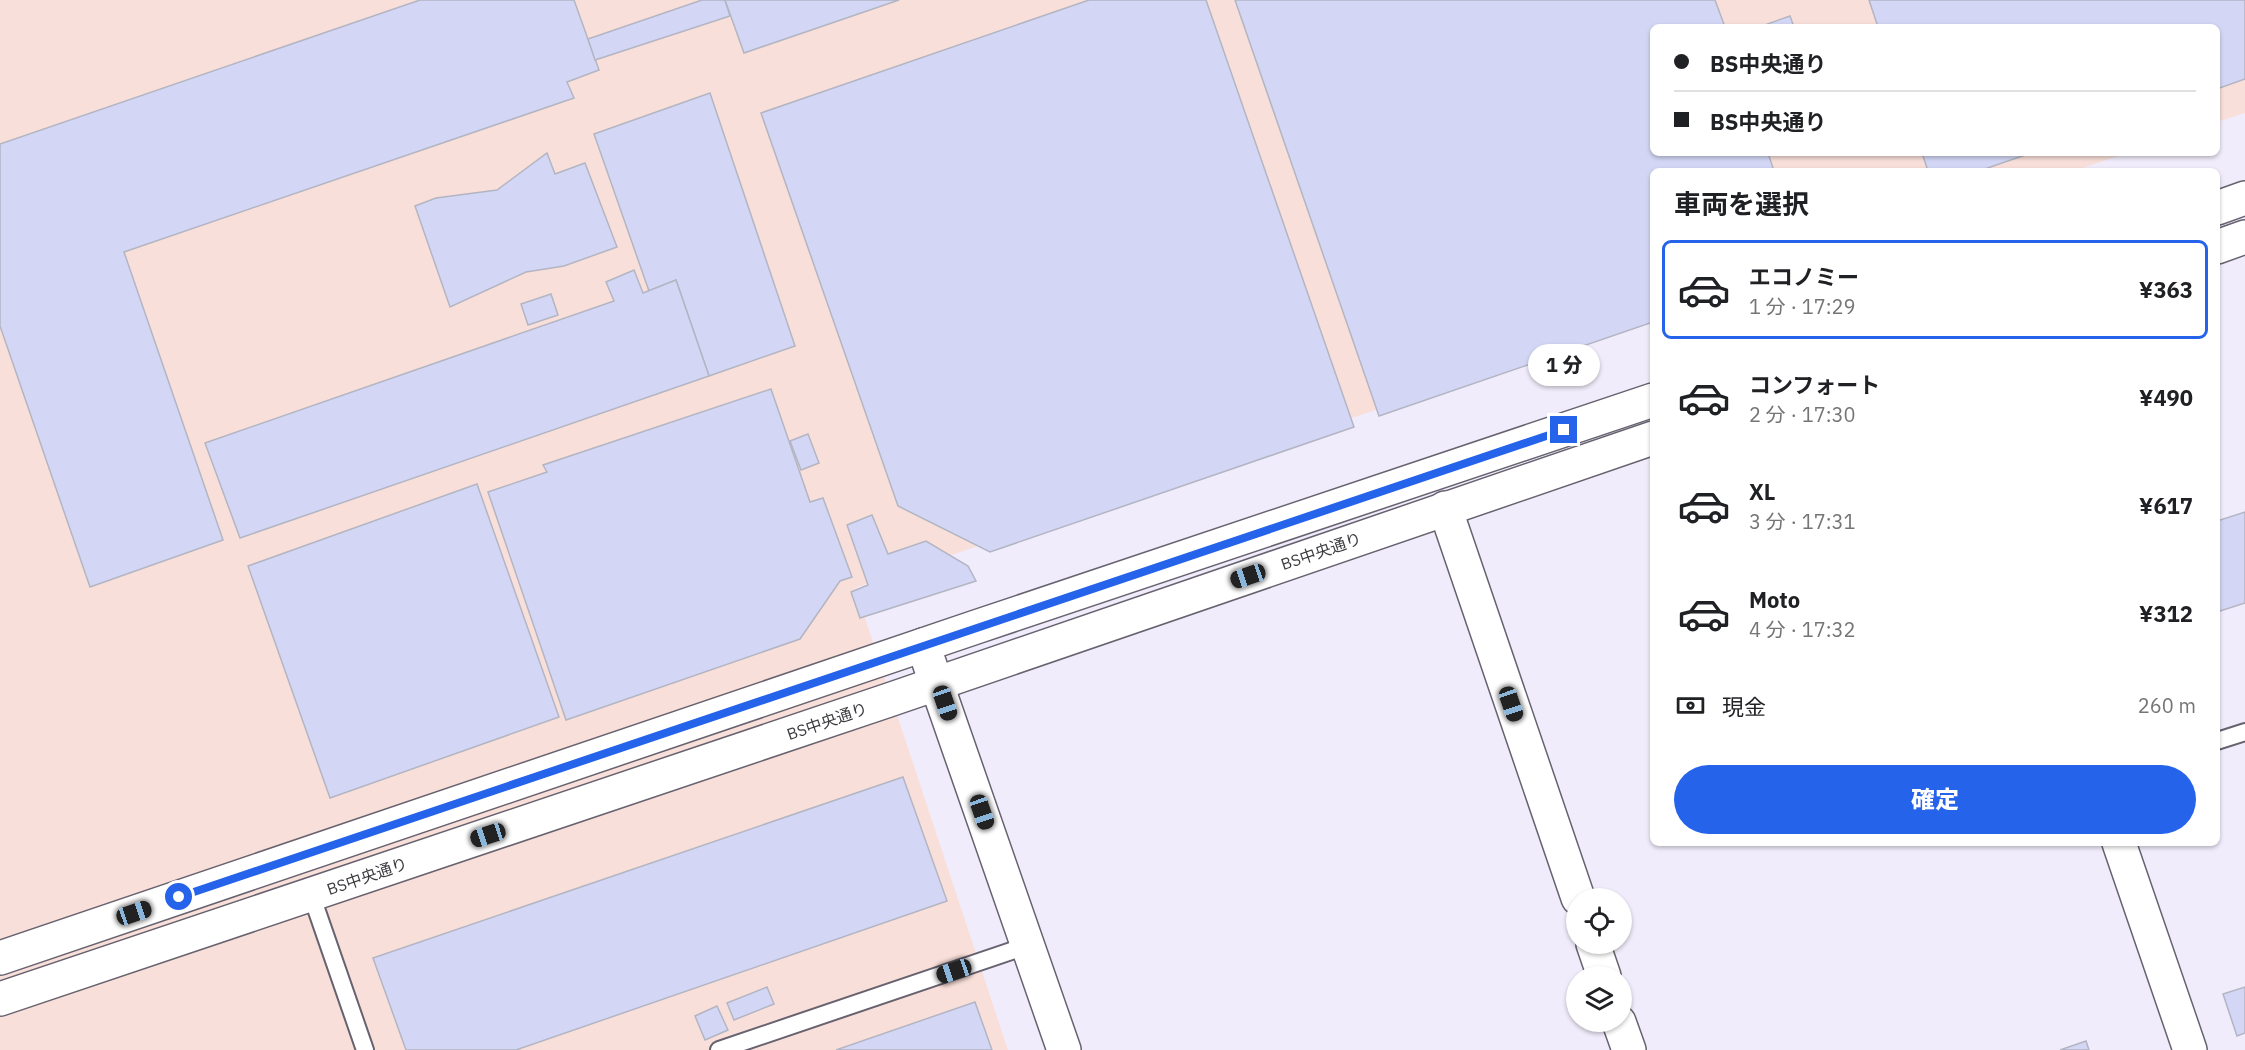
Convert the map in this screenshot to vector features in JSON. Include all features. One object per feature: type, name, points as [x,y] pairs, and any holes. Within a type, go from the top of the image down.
[{"type":"street","points":[[2220,207],[2245,198]]},
{"type":"street","points":[[2220,246],[2245,237]]},
{"type":"street","points":[[0,958],[1650,401]]},
{"type":"street","name":"BS中央通り","points":[[0,999],[938,683],[1650,439]]},
{"type":"street","points":[[1444,508],[1575,888]]},
{"type":"street","points":[[923,645],[1064,1050]]},
{"type":"street","points":[[2120,846],[2190,1050]]},
{"type":"street","points":[[1623,1032],[1629,1050]]},
{"type":"lane","points":[[2220,740],[2245,732]]},
{"type":"lane","points":[[311,894],[365,1050]]},
{"type":"lane","points":[[719,1050],[1029,945]]},
{"type":"shaded area","points":[[0,0],[2245,0],[2245,113],[2220,121],[2220,24],[1650,24],[1650,156],[2118,156],[2083,168],[1650,168],[1650,316],[855,588],[1008,1050],[0,1050]]},
{"type":"building","points":[[420,0],[574,0],[599,70],[567,82],[574,98],[124,252],[223,540],[90,587],[0,326],[0,144]]},
{"type":"building","points":[[702,0],[725,0],[730,16],[595,60],[588,39]]},
{"type":"building","points":[[725,0],[899,0],[744,53]]},
{"type":"building","points":[[1089,0],[1206,0],[1354,427],[990,552],[898,506],[761,113]]},
{"type":"building","points":[[1235,0],[1715,0],[1724,24],[1650,24],[1650,156],[1769,156],[1773,168],[1650,168],[1650,323],[1379,416]]},
{"type":"building","points":[[1869,0],[2245,0],[2245,79],[2220,88],[2220,24],[1877,24]]},
{"type":"building","points":[[1790,16],[1793,24],[1768,24]]},
{"type":"building","points":[[710,93],[795,346],[709,376],[676,280],[649,291],[594,134]]},
{"type":"building","points":[[547,153],[555,174],[585,163],[617,247],[564,266],[526,272],[450,307],[415,206],[436,198],[497,190]]},
{"type":"building","points":[[1923,156],[2022,156],[1988,168],[1927,168]]},
{"type":"building","points":[[634,270],[643,293],[676,280],[709,376],[240,538],[205,443],[614,301],[606,282]]},
{"type":"building","points":[[551,294],[558,315],[528,325],[521,304]]},
{"type":"building","points":[[771,389],[810,502],[823,498],[852,577],[840,581],[800,639],[566,720],[488,492],[547,472],[543,465]]},
{"type":"building","points":[[808,434],[819,463],[801,470],[790,441]]},
{"type":"building","points":[[477,484],[559,717],[330,798],[248,566]]},
{"type":"building","points":[[2245,512],[2245,603],[2220,611],[2220,520]]},
{"type":"building","points":[[872,515],[888,554],[926,541],[968,566],[976,581],[860,618],[851,592],[868,585],[847,525]]},
{"type":"building","points":[[903,777],[947,901],[516,1050],[406,1050],[373,958]]},
{"type":"building","points":[[767,987],[774,1004],[734,1020],[727,1003]]},
{"type":"building","points":[[2245,987],[2245,1033],[2237,1036],[2223,994]]},
{"type":"building","points":[[975,1002],[992,1050],[836,1050]]},
{"type":"building","points":[[717,1006],[728,1030],[705,1040],[695,1016]]},
{"type":"building","points":[[2086,1041],[2089,1050],[2060,1050]]},
{"type":"route","points":[[179,897],[1564,430]]}]
